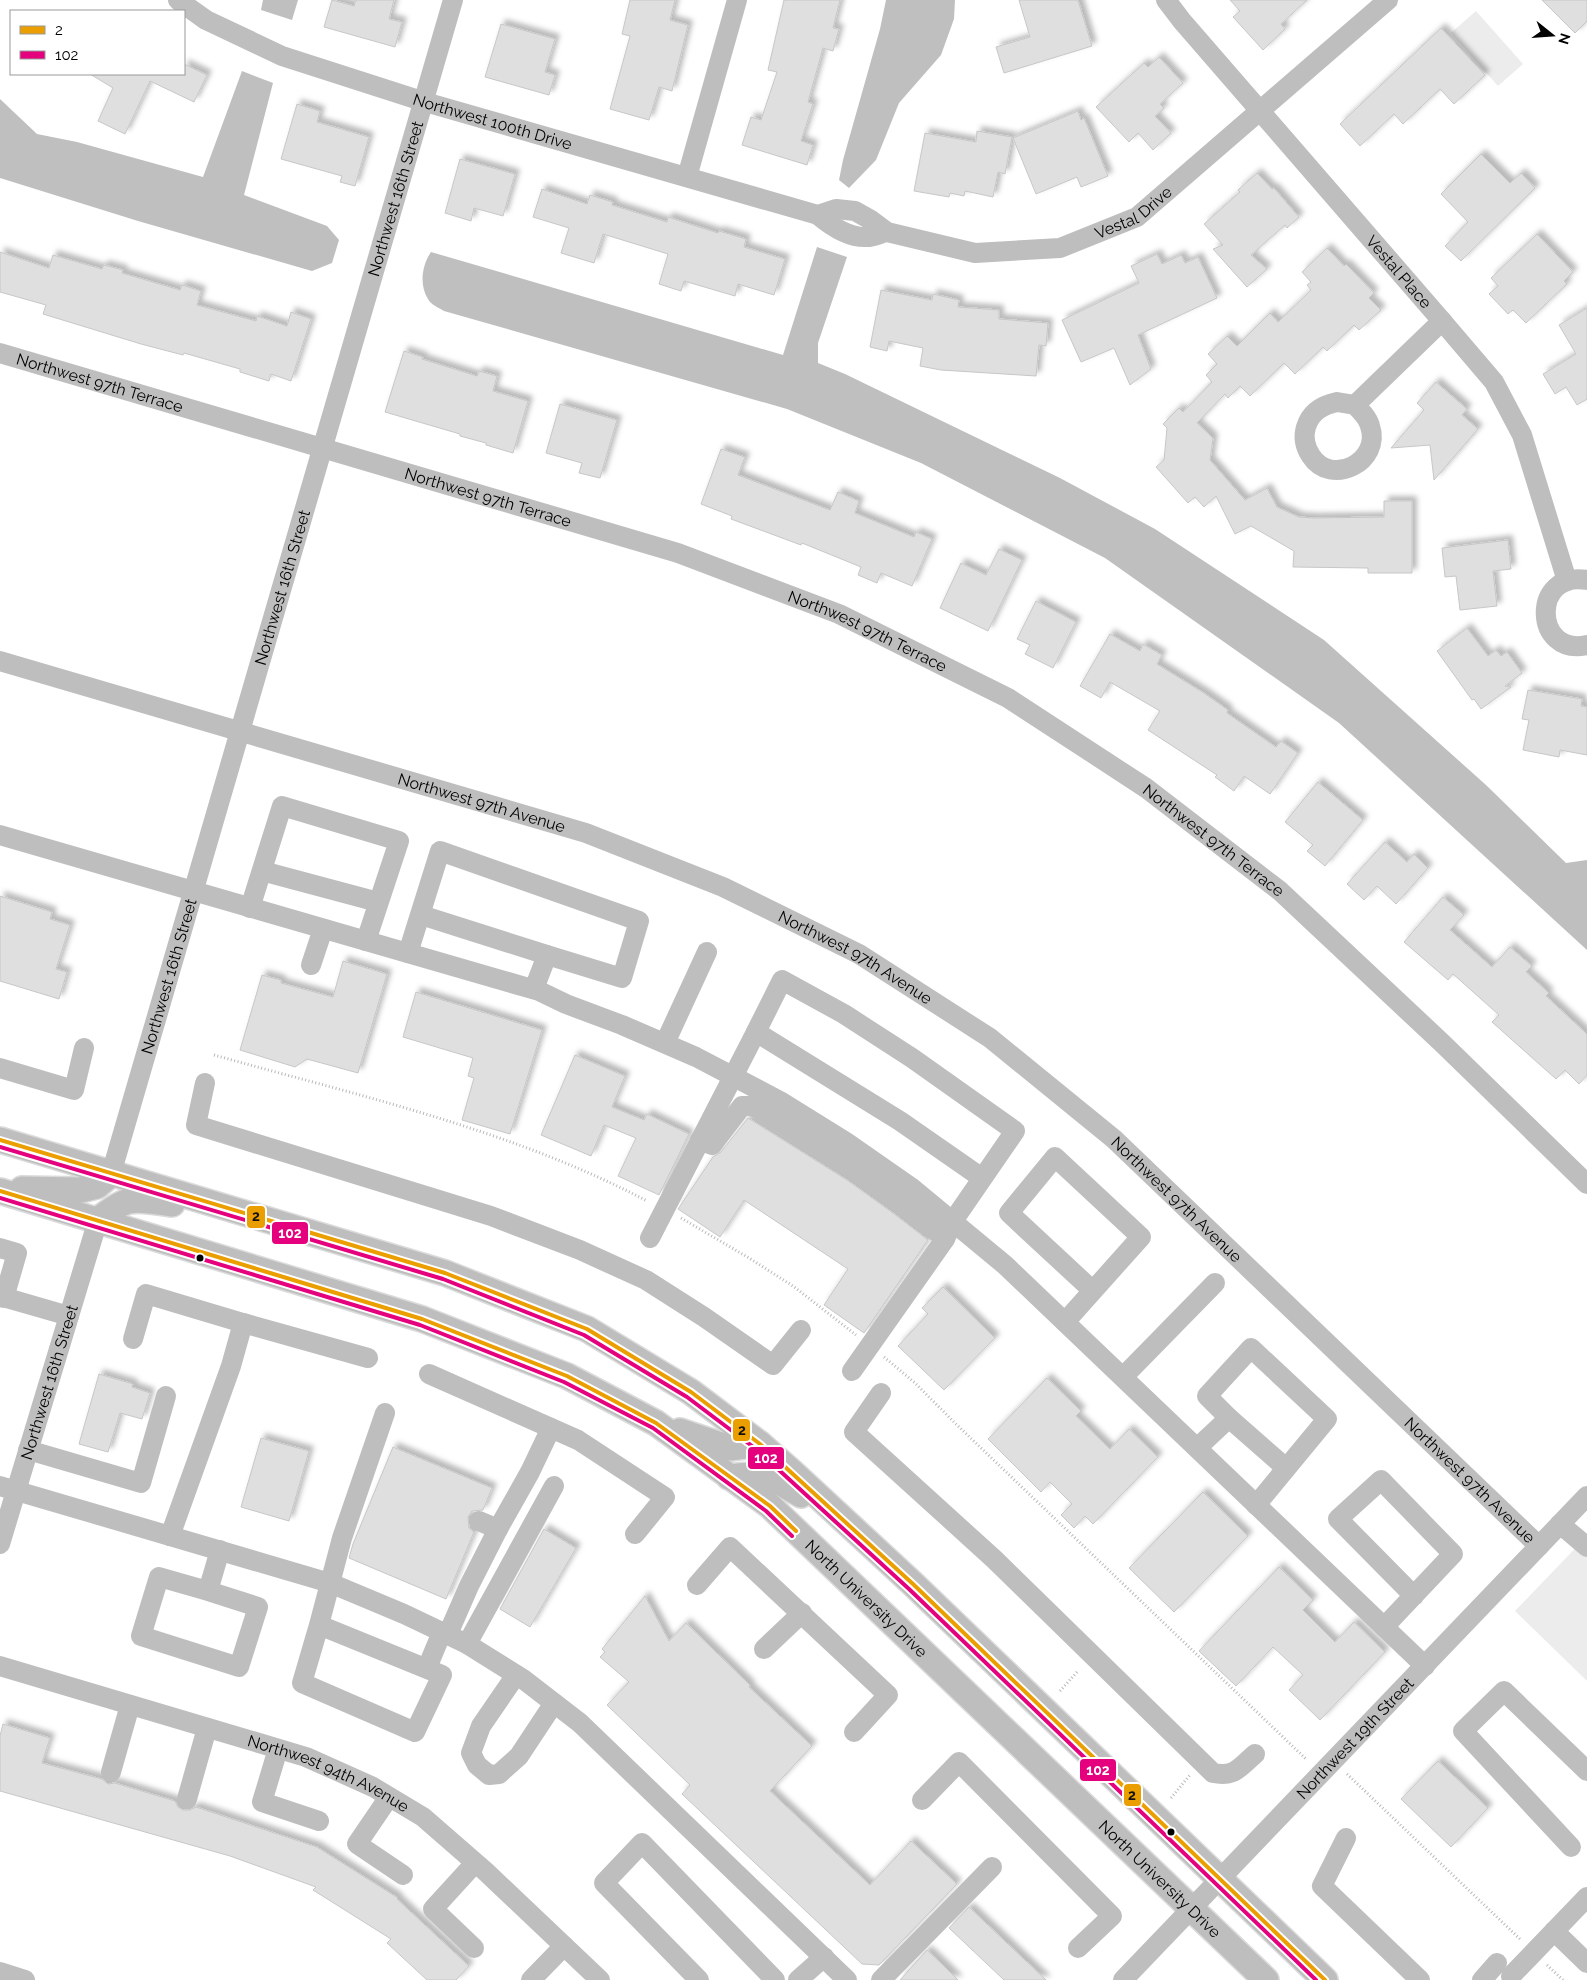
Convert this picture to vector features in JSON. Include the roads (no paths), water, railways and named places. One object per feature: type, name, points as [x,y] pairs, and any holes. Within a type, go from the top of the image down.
[{"type":"main road","points":[[0,1140],[445,1273],[587,1329],[691,1392],[760,1444],[848,1524],[1221,1878],[1325,1980]]},
{"type":"main road","points":[[0,1190],[81,1190],[96,1186],[111,1174]]},
{"type":"main road","name":"North University Drive","points":[[0,1190],[422,1318],[567,1376],[656,1423],[770,1506],[1266,1980]]},
{"type":"main road","points":[[98,1220],[116,1205],[131,1199],[242,1212]]},
{"type":"main road","points":[[656,1423],[730,1448],[760,1444]]},
{"type":"main road","points":[[729,1477],[751,1474],[773,1478],[848,1524]]},
{"type":"street","name":"Northwest 100th Drive","points":[[178,0],[206,20],[282,56],[425,102],[818,215],[835,228],[847,233],[867,237],[887,232]]},
{"type":"street","name":"Northwest 16th Street","points":[[111,1174],[322,447],[425,102],[453,0]]},
{"type":"street","points":[[687,177],[737,0]]},
{"type":"street","name":"Vestal Place","points":[[1166,0],[1260,112],[1494,382],[1522,435],[1567,581]]},
{"type":"street","name":"Vestal Drive","points":[[887,232],[975,253],[1060,248],[1136,217],[1388,0]]},
{"type":"street","points":[[1355,405],[1442,321]]},
{"type":"street","name":"Northwest 97th Terrace","points":[[0,353],[678,553],[839,614],[1008,698],[1146,788],[1280,891],[1441,1042],[1587,1184]]},
{"type":"street","points":[[1587,580],[1578,578],[1558,586],[1550,594],[1545,614],[1547,625],[1552,634],[1560,641],[1570,646],[1587,645]]},
{"type":"street","name":"Northwest 97th Avenue","points":[[0,661],[586,833],[723,887],[859,954],[990,1038],[1114,1139],[1539,1546]]},
{"type":"street","points":[[250,908],[282,806],[398,841],[366,941]]},
{"type":"street","points":[[0,836],[534,989],[665,1044],[733,1076],[780,1101],[846,1142],[912,1188],[1005,1265],[1425,1666]]},
{"type":"street","points":[[408,953],[440,850],[639,921],[622,978],[420,915]]},
{"type":"street","points":[[262,871],[378,902]]},
{"type":"street","points":[[312,965],[324,929]]},
{"type":"street","points":[[665,1044],[707,952]]},
{"type":"street","points":[[534,989],[546,955]]},
{"type":"street","points":[[706,1143],[733,1076],[782,980],[844,1014],[912,1058],[1015,1131],[953,1221],[944,1239],[852,1371]]},
{"type":"street","points":[[756,1032],[900,1121],[982,1178]]},
{"type":"street","points":[[0,1068],[74,1090],[84,1048]]},
{"type":"street","points":[[206,1083],[196,1125],[491,1216],[580,1250],[646,1280],[704,1317],[773,1365],[801,1330]]},
{"type":"street","points":[[650,1238],[676,1184],[706,1143],[742,1106],[750,1106],[757,1108],[907,1208],[944,1239]]},
{"type":"street","points":[[1065,1322],[1141,1237],[1055,1157],[1009,1213],[1092,1290]]},
{"type":"street","name":"Northwest 16th Street","points":[[0,1544],[8,1488],[28,1450],[98,1220]]},
{"type":"street","points":[[0,1248],[17,1253],[2,1297],[69,1316]]},
{"type":"street","points":[[1123,1377],[1215,1283]]},
{"type":"street","points":[[134,1339],[146,1294],[368,1358]]},
{"type":"street","points":[[170,1536],[231,1366],[243,1323]]},
{"type":"street","points":[[1256,1505],[1327,1419],[1251,1348],[1207,1396],[1286,1468]]},
{"type":"street","points":[[429,1374],[578,1440],[665,1497],[634,1534]]},
{"type":"street","points":[[881,1394],[854,1432],[994,1560],[1213,1773],[1226,1776],[1237,1770],[1255,1754]]},
{"type":"street","points":[[28,1450],[141,1483],[166,1396]]},
{"type":"street","points":[[319,1625],[442,1675],[415,1732],[302,1683],[342,1538],[386,1413]]},
{"type":"street","points":[[1197,1448],[1229,1418]]},
{"type":"street","points":[[427,1668],[445,1633],[462,1582],[498,1529],[530,1472],[551,1428]]},
{"type":"street","points":[[1384,1627],[1414,1596],[1453,1554],[1381,1480],[1338,1519],[1414,1596]]},
{"type":"street","points":[[467,1644],[554,1486]]},
{"type":"street","points":[[8,1488],[330,1583],[467,1644],[516,1675],[580,1722],[847,1980]]},
{"type":"street","name":"Northwest 19th Street","points":[[1123,1980],[1587,1496]]},
{"type":"street","points":[[479,1521],[498,1529]]},
{"type":"street","points":[[1560,1524],[1587,1547]]},
{"type":"street","points":[[697,1585],[730,1547],[802,1613],[888,1695],[854,1732]]},
{"type":"street","points":[[208,1591],[220,1550]]},
{"type":"street","points":[[159,1577],[208,1591],[258,1607],[239,1667],[140,1636],[159,1577]]},
{"type":"street","points":[[764,1649],[802,1613]]},
{"type":"street","name":"Northwest 94th Avenue","points":[[0,1666],[306,1757],[373,1788],[423,1817],[600,1980]]},
{"type":"street","points":[[516,1675],[481,1726],[471,1753],[477,1765],[488,1775],[499,1774],[519,1756],[554,1703]]},
{"type":"street","points":[[1570,1847],[1463,1732],[1504,1691],[1587,1771]]},
{"type":"street","points":[[111,1772],[130,1705]]},
{"type":"street","points":[[187,1799],[207,1728]]},
{"type":"street","points":[[278,1748],[262,1802],[319,1821]]},
{"type":"street","points":[[922,1800],[959,1762],[1112,1916],[1078,1948]]},
{"type":"street","points":[[389,1797],[357,1844],[404,1875]]},
{"type":"street","points":[[1346,1838],[1322,1886],[1420,1980]]},
{"type":"street","points":[[699,1980],[604,1883],[642,1843],[776,1980]]},
{"type":"street","points":[[474,1948],[433,1909],[475,1863]]},
{"type":"street","points":[[881,1980],[992,1866]]},
{"type":"street","points":[[1482,1980],[1504,1970],[1534,1952],[1585,1903]]},
{"type":"street","points":[[1554,1932],[1587,1963]]},
{"type":"street","points":[[531,1980],[564,1946]]},
{"type":"street","points":[[798,1980],[824,1957]]},
{"type":"street","points":[[0,1972],[25,1980]]}]
